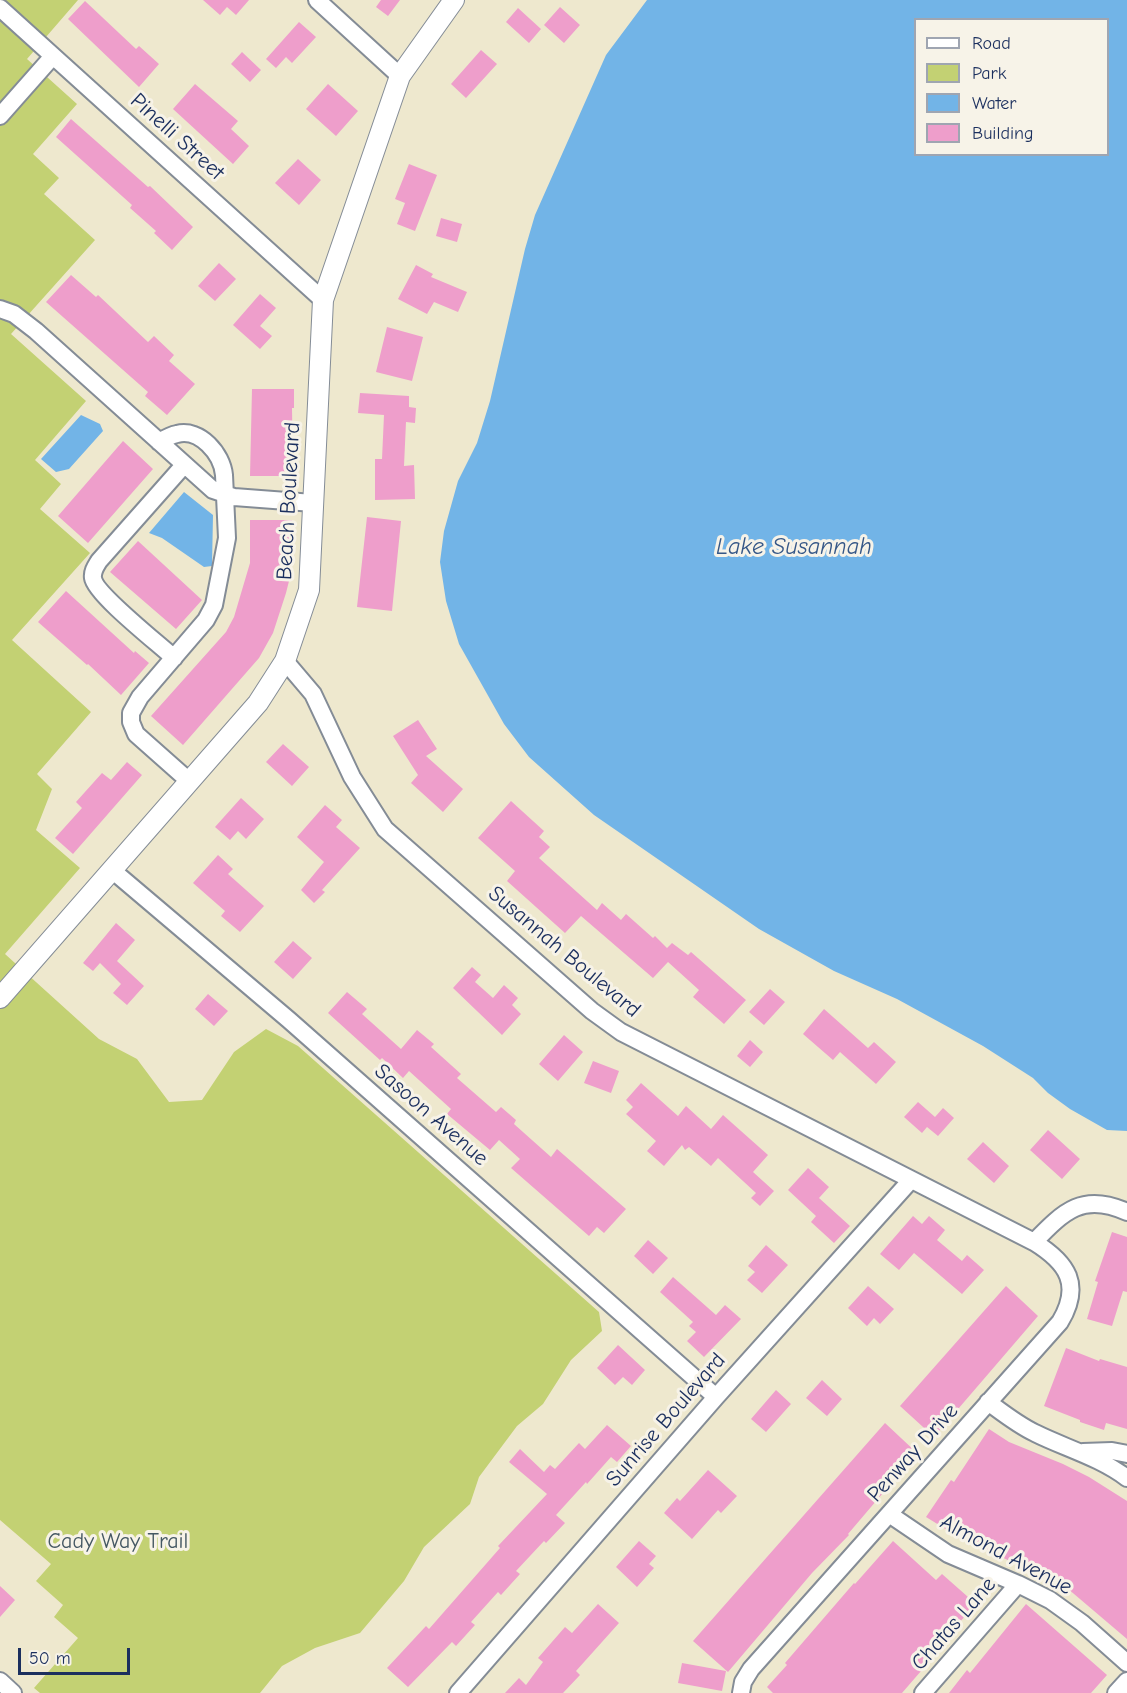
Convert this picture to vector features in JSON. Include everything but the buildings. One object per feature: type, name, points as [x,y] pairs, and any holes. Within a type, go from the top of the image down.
[{"type":"street","points":[[317,0],[400,76]]},
{"type":"street","name":"Beach Boulevard","points":[[0,998],[258,703],[285,661],[309,590],[323,300],[400,76],[454,0]]},
{"type":"street","name":"Pinelli Street","points":[[0,8],[323,300]]},
{"type":"street","points":[[0,116],[53,56]]},
{"type":"street","points":[[0,309],[14,314],[36,332],[213,490],[225,495],[313,503]]},
{"type":"street","points":[[159,442],[177,433],[189,433],[200,438],[219,457],[223,466],[227,538],[214,605],[206,620],[140,697],[130,713],[136,734],[189,781]]},
{"type":"street","points":[[174,658],[105,596],[93,580],[93,571],[99,561],[184,465]]},
{"type":"street","name":"Susannah Boulevard","points":[[285,661],[313,694],[351,777],[385,829],[592,1011],[621,1032],[1034,1242]]},
{"type":"street","name":"Sasoon Avenue","points":[[112,870],[289,1020],[716,1397]]},
{"type":"street","name":"Sunrise Boulevard","points":[[458,1693],[716,1397],[911,1180]]},
{"type":"street","points":[[1034,1242],[1063,1215],[1080,1206],[1095,1202],[1111,1205],[1127,1212]]},
{"type":"street","name":"Penway Drive","points":[[741,1693],[743,1682],[751,1669],[1060,1322],[1071,1297],[1070,1281],[1062,1264],[1051,1252],[1034,1242]]},
{"type":"street","points":[[988,1402],[1014,1421],[1080,1452],[1127,1478]]},
{"type":"street","points":[[1080,1452],[1112,1451],[1127,1454]]},
{"type":"street","name":"Almond Avenue","points":[[889,1514],[948,1554],[1050,1600],[1082,1623],[1127,1663]]},
{"type":"street","name":"Chatas Lane","points":[[923,1693],[1018,1584]]},
{"type":"street","points":[[0,1681],[13,1693]]},
{"type":"street","points":[[1116,1693],[1127,1681]]},
{"type":"green space","name":"Cady Way Trail","points":[[0,0],[78,0],[27,59],[77,104],[33,154],[59,178],[44,194],[95,240],[11,334],[86,401],[35,460],[61,484],[40,509],[90,553],[12,640],[91,712],[37,774],[52,789],[36,830],[80,868],[5,954],[99,1039],[137,1059],[169,1102],[202,1100],[234,1052],[266,1029],[298,1046],[599,1312],[602,1331],[571,1360],[543,1404],[517,1426],[479,1477],[470,1504],[424,1547],[404,1581],[360,1633],[315,1648],[282,1666],[260,1693],[40,1693],[34,1688],[78,1638],[54,1617],[63,1605],[36,1581],[51,1564],[0,1520]]},
{"type":"water","name":"Lake Susannah","points":[[647,0],[1127,0],[1127,1131],[1107,1130],[1070,1109],[1048,1093],[1033,1078],[983,1046],[897,999],[834,971],[759,929],[594,815],[529,757],[504,724],[459,644],[446,601],[440,562],[444,531],[458,481],[477,443],[490,401],[535,215],[606,55]]},
{"type":"water","points":[[81,415],[100,424],[103,431],[69,469],[56,472],[41,459]]},
{"type":"water","points":[[184,492],[213,515],[212,566],[204,567],[162,538],[149,533]]}]
